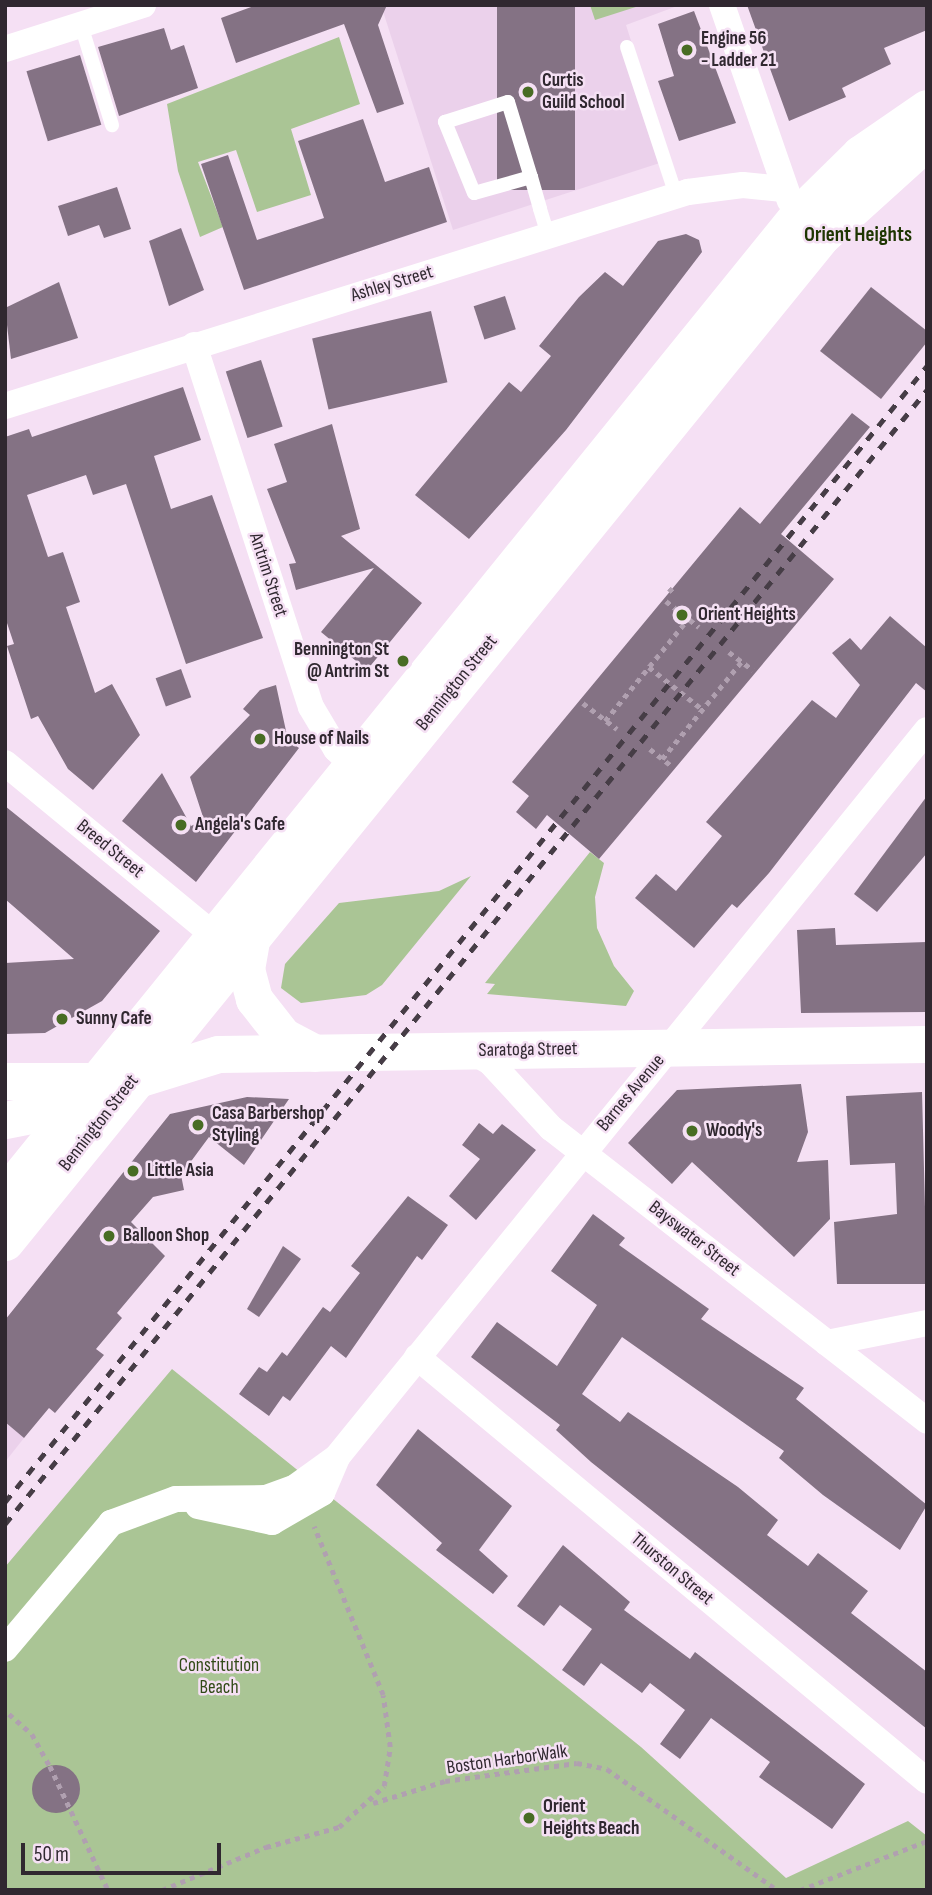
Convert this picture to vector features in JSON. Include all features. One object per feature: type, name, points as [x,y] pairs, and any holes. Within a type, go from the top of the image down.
[{"type":"main road","name":"Bennington Street","points":[[5,1194],[214,935],[363,776],[495,614],[801,213],[860,154],[927,108]]},
{"type":"main road","name":"Bennington Street","points":[[801,213],[927,141]]},
{"type":"main road","name":"Bennington Street","points":[[5,1242],[133,1080],[253,935],[363,776]]},
{"type":"main road","points":[[253,935],[246,970],[254,999],[283,1036],[316,1053]]},
{"type":"main road","name":"Saratoga Street","points":[[5,1120],[200,1056],[670,1046],[927,1044]]},
{"type":"main road","name":"Saratoga Street","points":[[5,1081],[83,1095]]},
{"type":"street","points":[[5,49],[143,5]]},
{"type":"street","points":[[722,5],[801,213]]},
{"type":"street","name":"Ashley Street","points":[[5,406],[676,195],[726,186],[801,213]]},
{"type":"street","name":"Antrim Street","points":[[194,345],[311,706],[363,776]]},
{"type":"street","name":"Barnes Avenue","points":[[5,1648],[111,1523],[176,1499],[266,1498],[294,1488],[337,1457],[927,730]]},
{"type":"street","name":"Breed Street","points":[[5,763],[214,935]]},
{"type":"street","name":"Bayswater Street","points":[[454,1051],[927,1421]]},
{"type":"street","points":[[827,1343],[927,1323]]},
{"type":"street","name":"Thurston Street","points":[[417,1357],[927,1781]]},
{"type":"lane","points":[[81,25],[112,125]]},
{"type":"lane","points":[[627,47],[676,195]]},
{"type":"lane","points":[[531,177],[474,193],[445,122],[508,102],[531,177],[548,235]]},
{"type":"path","points":[[666,601],[699,627]]},
{"type":"path","points":[[605,720],[688,619]]},
{"type":"path","points":[[729,652],[753,670]]},
{"type":"path","points":[[662,759],[742,661]]},
{"type":"path","points":[[649,667],[702,709]]},
{"type":"path","points":[[583,703],[617,729]]},
{"type":"path","points":[[650,749],[673,767]]},
{"type":"path","points":[[162,1890],[266,1847],[340,1827],[372,1804],[389,1768],[383,1695],[312,1522]]},
{"type":"path","points":[[9,1714],[38,1745],[108,1890]]},
{"type":"path","name":"Boston HarborWalk","points":[[372,1804],[445,1781],[577,1763],[607,1769],[777,1890]]},
{"type":"path","points":[[800,1890],[927,1841]]},
{"type":"shaded area","name":"Curtis Guild School","points":[[381,5],[680,5],[626,25],[669,160],[453,230]]},
{"type":"shaded area","points":[[5,1422],[24,1438],[5,1462]]},
{"type":"green space","points":[[590,5],[642,5],[595,20]]},
{"type":"green space","points":[[339,37],[360,104],[291,129],[311,195],[257,212],[236,150],[198,162],[223,227],[200,237],[178,171],[167,104]]},
{"type":"green space","points":[[590,852],[604,863],[595,897],[597,928],[614,966],[634,991],[626,1006],[487,994],[495,984],[485,983]]},
{"type":"green space","points":[[471,876],[382,985],[366,995],[301,1003],[281,988],[285,964],[339,903],[439,891]]},
{"type":"green space","name":"Constitution Beach","points":[[172,1369],[641,1747],[786,1878],[908,1821],[927,1836],[927,1890],[5,1890],[5,1567]]},
{"type":"building","points":[[257,5],[387,5],[378,25],[404,104],[377,113],[344,24],[236,63],[221,18]]},
{"type":"building","points":[[497,5],[575,5],[575,190],[497,190]]},
{"type":"building","points":[[747,5],[927,5],[927,30],[884,48],[891,64],[842,88],[846,97],[789,121]]},
{"type":"building","name":"Engine 56 - Ladder 21","points":[[694,11],[736,123],[679,141],[658,81],[674,76],[658,24]]},
{"type":"building","points":[[164,28],[171,50],[184,45],[198,88],[119,116],[98,47]]},
{"type":"building","points":[[80,55],[101,125],[48,141],[26,71]]},
{"type":"building","points":[[363,119],[385,182],[429,167],[447,222],[244,290],[201,164],[228,155],[257,240],[324,218],[298,141]]},
{"type":"building","points":[[117,187],[131,229],[104,238],[99,225],[68,236],[58,206]]},
{"type":"building","points":[[181,228],[204,290],[169,306],[149,241]]},
{"type":"building","points":[[686,234],[699,240],[702,252],[566,430],[469,539],[415,495],[509,382],[521,392],[551,356],[539,346],[579,297],[605,272],[623,286],[658,241]]},
{"type":"building","points":[[59,282],[78,338],[11,359],[5,308]]},
{"type":"building","points":[[871,287],[927,331],[927,342],[881,399],[820,351]]},
{"type":"building","points":[[505,296],[516,329],[484,339],[474,306]]},
{"type":"building","points":[[431,311],[447,382],[329,410],[312,338]]},
{"type":"building","points":[[261,360],[283,427],[247,438],[226,371]]},
{"type":"building","points":[[183,387],[201,440],[154,456],[171,509],[212,495],[263,638],[186,664],[126,484],[93,495],[86,475],[27,495],[48,557],[63,552],[80,602],[66,607],[95,693],[112,684],[140,735],[93,790],[68,769],[38,716],[31,719],[7,646],[14,644],[5,617],[5,437],[29,429],[32,437]]},
{"type":"building","name":"Orient Heights","points":[[852,413],[870,427],[781,534],[834,579],[599,859],[547,815],[536,829],[516,812],[529,796],[512,782],[740,507],[760,524]]},
{"type":"building","points":[[332,424],[360,529],[341,536],[422,603],[367,670],[321,632],[374,568],[296,590],[289,564],[296,563],[267,489],[287,482],[274,444]]},
{"type":"building","points":[[890,616],[927,648],[927,692],[916,683],[769,873],[737,908],[732,904],[694,948],[635,898],[656,874],[676,891],[722,836],[706,822],[812,700],[836,718],[860,685],[832,653],[850,638],[861,650]]},
{"type":"building","points":[[181,669],[191,697],[166,706],[156,678]]},
{"type":"building","points":[[276,685],[288,740],[299,748],[196,882],[122,821],[162,773],[191,826],[204,820],[190,777],[250,715],[243,709],[260,690]]},
{"type":"building","points":[[927,796],[927,853],[877,912],[854,894]]},
{"type":"building","points":[[5,806],[160,931],[102,1001],[45,1033],[5,1034],[5,963],[74,959],[5,899]]},
{"type":"building","points":[[835,928],[836,945],[927,942],[927,1012],[801,1013],[797,930]]},
{"type":"building","points":[[801,1084],[808,1132],[797,1162],[828,1160],[830,1219],[794,1257],[692,1162],[672,1184],[628,1143],[677,1090]]},
{"type":"building","points":[[922,1092],[927,1284],[837,1284],[834,1222],[897,1214],[895,1163],[850,1165],[846,1096]]},
{"type":"building","points":[[247,1097],[289,1099],[244,1165],[209,1137],[181,1175],[184,1190],[153,1197],[131,1222],[165,1256],[117,1313],[122,1318],[96,1349],[104,1355],[55,1413],[49,1408],[24,1438],[5,1422],[5,1320],[170,1114]]},
{"type":"building","points":[[479,1123],[493,1134],[502,1124],[536,1150],[476,1220],[449,1196],[480,1159],[462,1145]]},
{"type":"building","points":[[408,1196],[448,1225],[422,1260],[417,1256],[346,1358],[331,1346],[290,1401],[283,1396],[269,1416],[239,1394],[259,1367],[267,1372],[282,1352],[287,1356],[323,1307],[330,1312],[360,1273],[351,1266]]},
{"type":"building","points":[[593,1214],[625,1238],[619,1245],[709,1309],[701,1319],[804,1388],[796,1399],[927,1505],[900,1550],[823,1495],[779,1458],[784,1451],[622,1337],[582,1394],[620,1422],[628,1412],[738,1487],[778,1520],[767,1535],[808,1566],[818,1553],[868,1591],[851,1613],[927,1672],[927,1729],[591,1462],[556,1430],[560,1425],[471,1357],[497,1322],[557,1366],[597,1305],[551,1271]]},
{"type":"building","points":[[283,1246],[301,1259],[259,1317],[247,1309]]},
{"type":"building","points":[[418,1429],[512,1506],[479,1550],[508,1576],[493,1594],[436,1550],[442,1543],[376,1485]]},
{"type":"building","points":[[563,1545],[630,1602],[624,1610],[690,1659],[695,1652],[865,1784],[832,1829],[759,1777],[770,1762],[711,1718],[680,1759],[660,1744],[685,1710],[650,1683],[642,1693],[601,1663],[584,1686],[562,1670],[592,1629],[560,1605],[544,1626],[517,1606]]},
{"type":"building","points":[[56,1765],[73,1772],[80,1789],[73,1806],[56,1813],[39,1806],[32,1789],[39,1772]]},
{"type":"railway","points":[[5,1502],[927,366]]},
{"type":"railway","points":[[5,1524],[927,390]]},
{"type":"place","name":"Engine 56 - Ladder 21","points":[[687,50]]},
{"type":"place","name":"Curtis Guild School","points":[[528,92]]},
{"type":"place","name":"Orient Heights","points":[[682,615]]},
{"type":"place","name":"Bennington St @ Antrim St","points":[[403,661]]},
{"type":"place","name":"House of Nails","points":[[260,739]]},
{"type":"place","name":"Angela's Cafe","points":[[181,825]]},
{"type":"place","name":"Sunny Cafe","points":[[62,1019]]},
{"type":"place","name":"Casa Barbershop Styling","points":[[198,1125]]},
{"type":"place","name":"Woody's","points":[[692,1131]]},
{"type":"place","name":"Little Asia","points":[[133,1171]]},
{"type":"place","name":"Balloon Shop","points":[[109,1236]]},
{"type":"place","name":"Orient Heights Beach","points":[[529,1818]]},
{"type":"district","name":"Orient Heights","points":[[858,235]]}]
